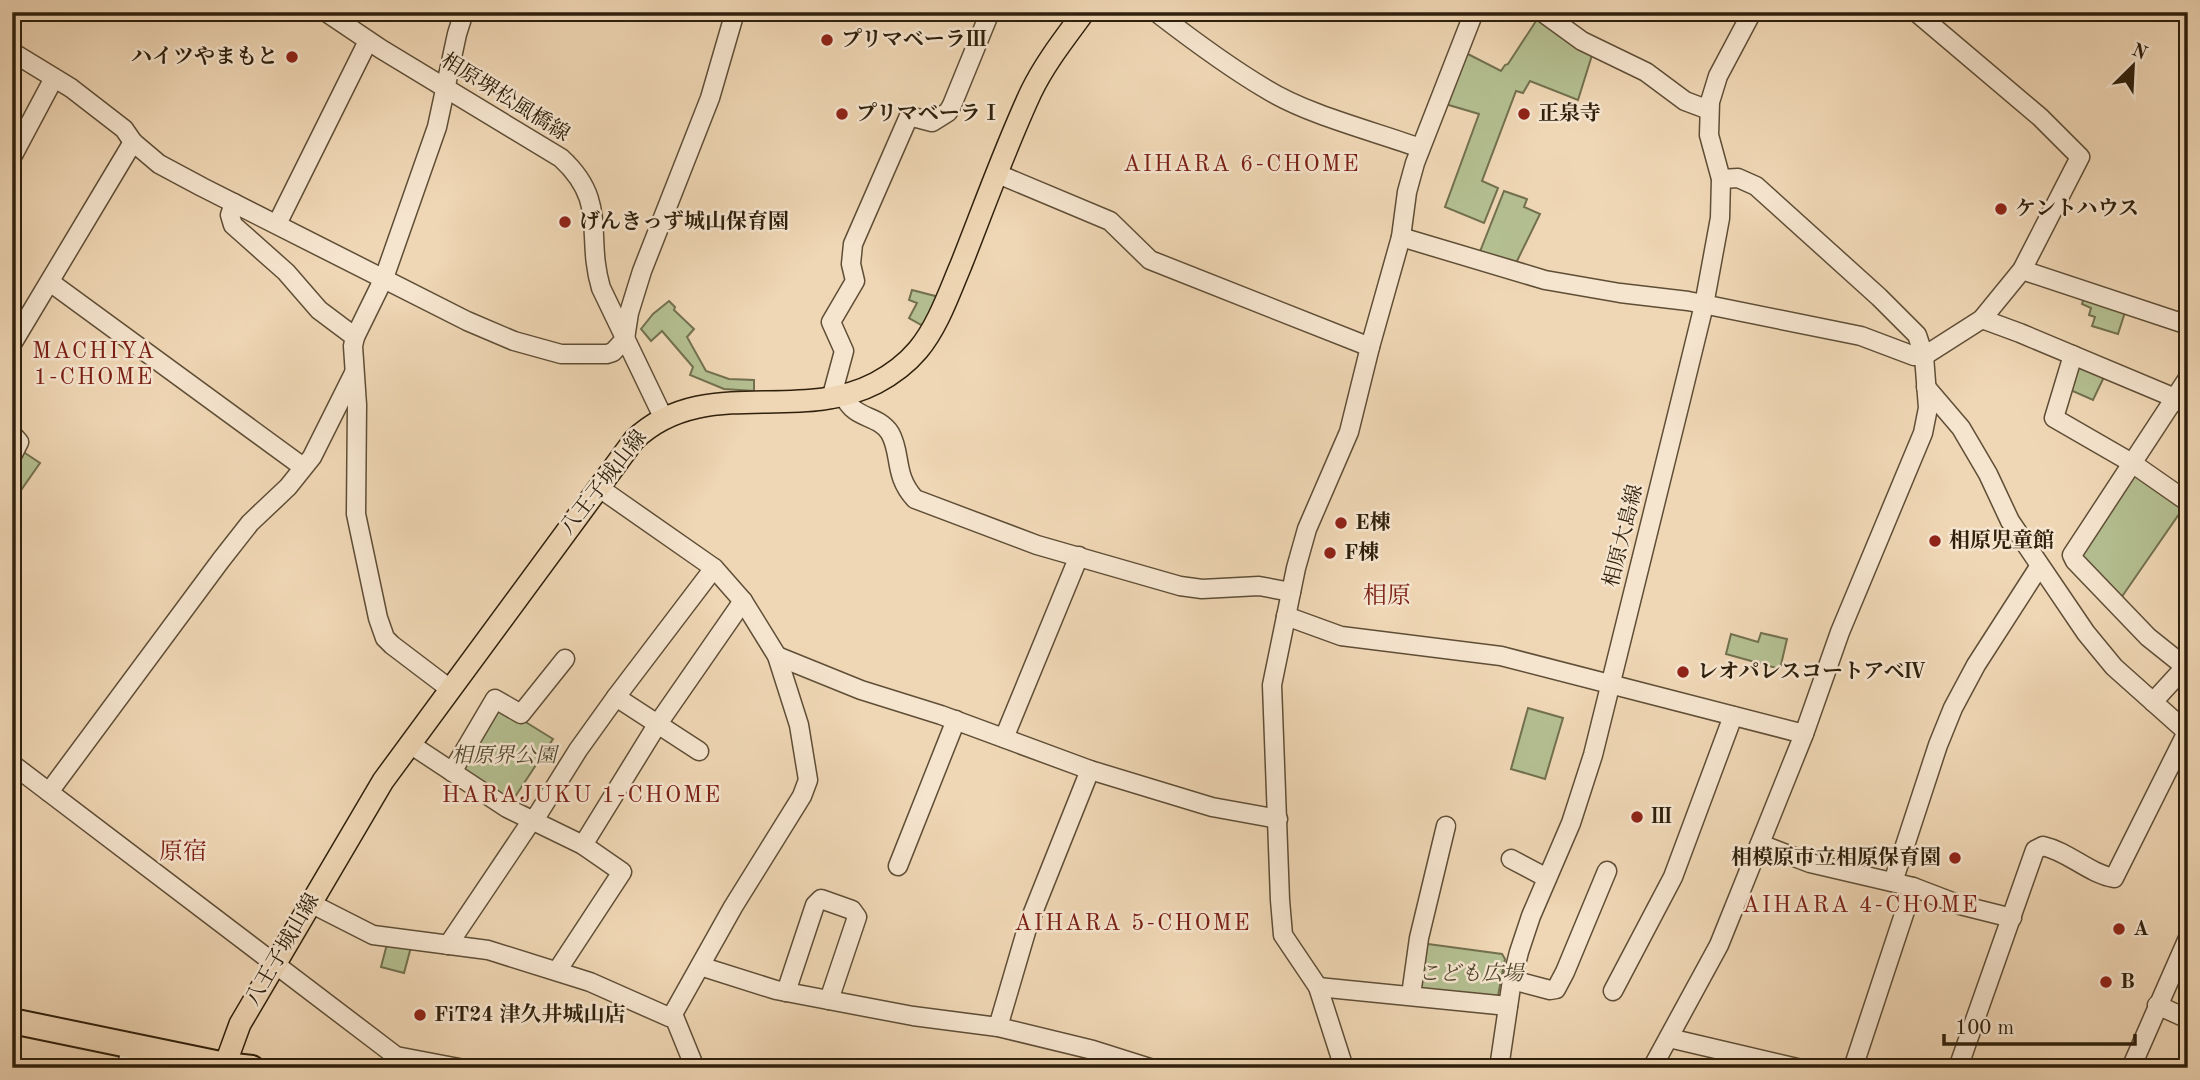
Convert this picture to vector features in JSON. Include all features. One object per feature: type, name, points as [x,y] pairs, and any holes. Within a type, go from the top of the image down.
[{"type":"highway","points":[[12,1021],[129,1057],[252,1068]]},
{"type":"main road","name":"八王子城山線","points":[[225,1067],[240,1024],[383,782],[634,440],[663,417],[706,404],[837,398],[892,373],[923,343],[948,295],[1040,75],[1084,12]]},
{"type":"street","name":"相原堺松風橋線","points":[[326,12],[368,41],[561,158],[581,179],[587,190],[595,224],[596,273],[607,302],[663,417]]},
{"type":"street","points":[[450,689],[401,654],[385,638],[381,629],[356,514],[357,405],[352,358],[355,337],[384,278],[437,127],[464,12]]},
{"type":"street","points":[[12,52],[54,78],[124,129],[133,142],[159,164],[234,203],[467,321],[514,341],[561,354],[600,355],[613,352],[625,339],[637,287],[704,115],[735,12]]},
{"type":"street","points":[[990,12],[948,112],[932,122],[909,116],[891,162],[857,233],[851,251],[855,281],[831,322],[844,351],[837,398],[851,410],[883,425],[890,433],[903,481],[915,499],[1013,537],[1180,586],[1202,589],[1259,586],[1291,592]]},
{"type":"street","points":[[1156,12],[1191,40],[1266,90],[1300,106],[1420,148]]},
{"type":"street","points":[[1344,1068],[1318,987],[1283,935],[1272,685],[1307,529],[1349,432],[1401,237],[1408,192],[1420,148],[1474,12]]},
{"type":"street","points":[[1542,12],[1582,41],[1646,72],[1685,101],[1709,110]]},
{"type":"street","name":"相原大島線","points":[[1499,1068],[1512,981],[1524,936],[1580,799],[1704,305],[1718,228],[1721,179],[1710,135],[1709,110],[1714,86],[1752,12]]},
{"type":"street","points":[[1401,237],[1545,280],[1704,305],[1861,336],[1914,356],[1924,356],[1982,319],[2022,270],[2080,158],[2040,117],[1916,12]]},
{"type":"street","points":[[277,224],[368,41]]},
{"type":"street","points":[[12,157],[54,78]]},
{"type":"street","points":[[12,344],[133,142]]},
{"type":"street","points":[[998,174],[1110,221],[1150,260],[1370,347]]},
{"type":"street","points":[[1652,1068],[1719,945],[1804,734],[1840,632],[1923,433],[1928,408],[1921,341],[1912,329],[1756,186],[1738,178],[1721,179]]},
{"type":"street","points":[[234,203],[230,215],[233,225],[286,272],[319,310],[355,337]]},
{"type":"street","points":[[2022,270],[2188,325]]},
{"type":"street","points":[[50,282],[303,467]]},
{"type":"street","points":[[1982,319],[2181,402]]},
{"type":"street","points":[[2073,355],[2054,418],[2132,463],[2188,502]]},
{"type":"street","points":[[49,792],[221,559],[250,523],[288,487],[303,467],[323,437],[354,373]]},
{"type":"street","points":[[2153,702],[2186,668],[2148,637],[2073,558],[2073,551],[2132,463],[2181,402],[2188,378]]},
{"type":"street","points":[[1926,387],[1972,444],[1989,474],[2010,522],[2101,652],[2127,680],[2187,732],[2117,875],[2110,877],[2085,867],[2055,849],[2043,846],[2038,848],[1958,1068]]},
{"type":"street","points":[[12,434],[19,442],[12,456]]},
{"type":"street","points":[[310,903],[373,935],[488,950],[590,982],[668,1017],[673,1014],[733,907],[802,796],[807,780],[799,725],[777,656],[743,601],[714,568],[598,487]]},
{"type":"street","points":[[1004,738],[1079,556]]},
{"type":"street","points":[[1893,882],[1938,745],[1953,708],[1976,665],[2039,567]]},
{"type":"street","points":[[447,945],[616,697],[714,568]]},
{"type":"street","points":[[583,845],[657,725],[743,601]]},
{"type":"street","points":[[1286,616],[1341,636],[1501,656],[1804,734]]},
{"type":"street","points":[[777,656],[861,690],[956,720],[1090,770],[1212,807],[1278,818]]},
{"type":"street","points":[[452,772],[495,699],[522,714],[565,659]]},
{"type":"street","points":[[616,697],[699,751]]},
{"type":"street","points":[[1614,990],[1673,877],[1733,716]]},
{"type":"street","points":[[898,866],[956,720]]},
{"type":"street","points":[[410,744],[507,808],[583,845],[621,870],[622,874],[557,971]]},
{"type":"street","points":[[12,764],[396,1056],[459,1068]]},
{"type":"street","points":[[998,1027],[1028,925],[1090,770]]},
{"type":"street","points":[[1411,995],[1419,938],[1446,826]]},
{"type":"street","points":[[1760,844],[1811,863],[1913,887],[1961,905],[2012,918]]},
{"type":"street","points":[[1511,859],[1547,878]]},
{"type":"street","points":[[1512,981],[1556,989],[1607,870]]},
{"type":"street","points":[[1853,1068],[1913,887]]},
{"type":"street","points":[[786,992],[815,905],[821,900],[852,910],[857,917],[829,1000]]},
{"type":"street","points":[[2132,1068],[2188,938]]},
{"type":"street","points":[[700,966],[786,992],[913,1016],[998,1027],[1150,1068]]},
{"type":"street","points":[[1318,987],[1508,1006]]},
{"type":"street","points":[[2157,1005],[2188,1018]]},
{"type":"street","points":[[673,1014],[695,1068]]},
{"type":"street","points":[[1669,1038],[1797,1068]]},
{"type":"green space","points":[[1538,18],[1593,52],[1578,100],[1530,81],[1523,93],[1516,91],[1482,181],[1498,188],[1484,223],[1445,207],[1479,114],[1442,103],[1462,51],[1501,71]]},
{"type":"green space","points":[[1504,191],[1527,199],[1524,207],[1540,214],[1516,263],[1479,254]]},
{"type":"green space","points":[[912,290],[939,297],[923,326],[909,318],[917,303],[909,300]]},
{"type":"green space","points":[[2085,295],[2126,309],[2118,334],[2092,326],[2095,317],[2089,315],[2091,308],[2082,304]]},
{"type":"green space","points":[[669,301],[675,307],[674,310],[694,329],[687,337],[706,371],[729,379],[754,380],[754,391],[724,389],[690,375],[693,367],[662,331],[651,341],[641,329],[653,314]]},
{"type":"green space","points":[[2080,364],[2105,375],[2093,400],[2068,389],[2075,366]]},
{"type":"green space","points":[[22,451],[40,463],[12,503],[12,465]]},
{"type":"green space","points":[[2131,468],[2186,504],[2121,598],[2077,553]]},
{"type":"green space","points":[[1761,633],[1787,639],[1780,669],[1726,654],[1731,634],[1758,642]]},
{"type":"green space","name":"相原界公園","points":[[498,705],[553,739],[511,803],[459,770]]},
{"type":"green space","points":[[1528,708],[1563,718],[1545,779],[1511,769]]},
{"type":"green space","points":[[387,944],[411,947],[404,973],[381,967]]},
{"type":"green space","name":"こども広場","points":[[1428,944],[1502,954],[1505,959],[1498,996],[1492,1001],[1423,991],[1418,986],[1424,948]]},
{"type":"place","name":"プリマベーラⅢ","points":[[827,40]]},
{"type":"place","name":"ハイツやまもと","points":[[292,57]]},
{"type":"place","name":"プリマベーラⅠ","points":[[842,114]]},
{"type":"place","name":"正泉寺","points":[[1524,114]]},
{"type":"place","name":"ケントハウス","points":[[2001,209]]},
{"type":"place","name":"げんきっず城山保育園","points":[[565,222]]},
{"type":"place","name":"E棟","points":[[1341,523]]},
{"type":"place","name":"相原児童館","points":[[1935,541]]},
{"type":"place","name":"F棟","points":[[1330,553]]},
{"type":"place","name":"レオパレスコートアベⅣ","points":[[1683,672]]},
{"type":"place","name":"Ⅲ","points":[[1637,817]]},
{"type":"place","name":"相模原市立相原保育園","points":[[1955,858]]},
{"type":"place","name":"A","points":[[2119,929]]},
{"type":"place","name":"B","points":[[2106,982]]},
{"type":"place","name":"FiT24 津久井城山店","points":[[420,1015]]},
{"type":"district","name":"AIHARA 6-CHOME","points":[[1242,164]]},
{"type":"district","name":"MACHIYA 1-CHOME","points":[[94,364]]},
{"type":"district","name":"相原","points":[[1387,597]]},
{"type":"district","name":"HARAJUKU 1-CHOME","points":[[582,795]]},
{"type":"district","name":"原宿","points":[[183,853]]},
{"type":"district","name":"AIHARA 4-CHOME","points":[[1861,905]]},
{"type":"district","name":"AIHARA 5-CHOME","points":[[1133,923]]}]
